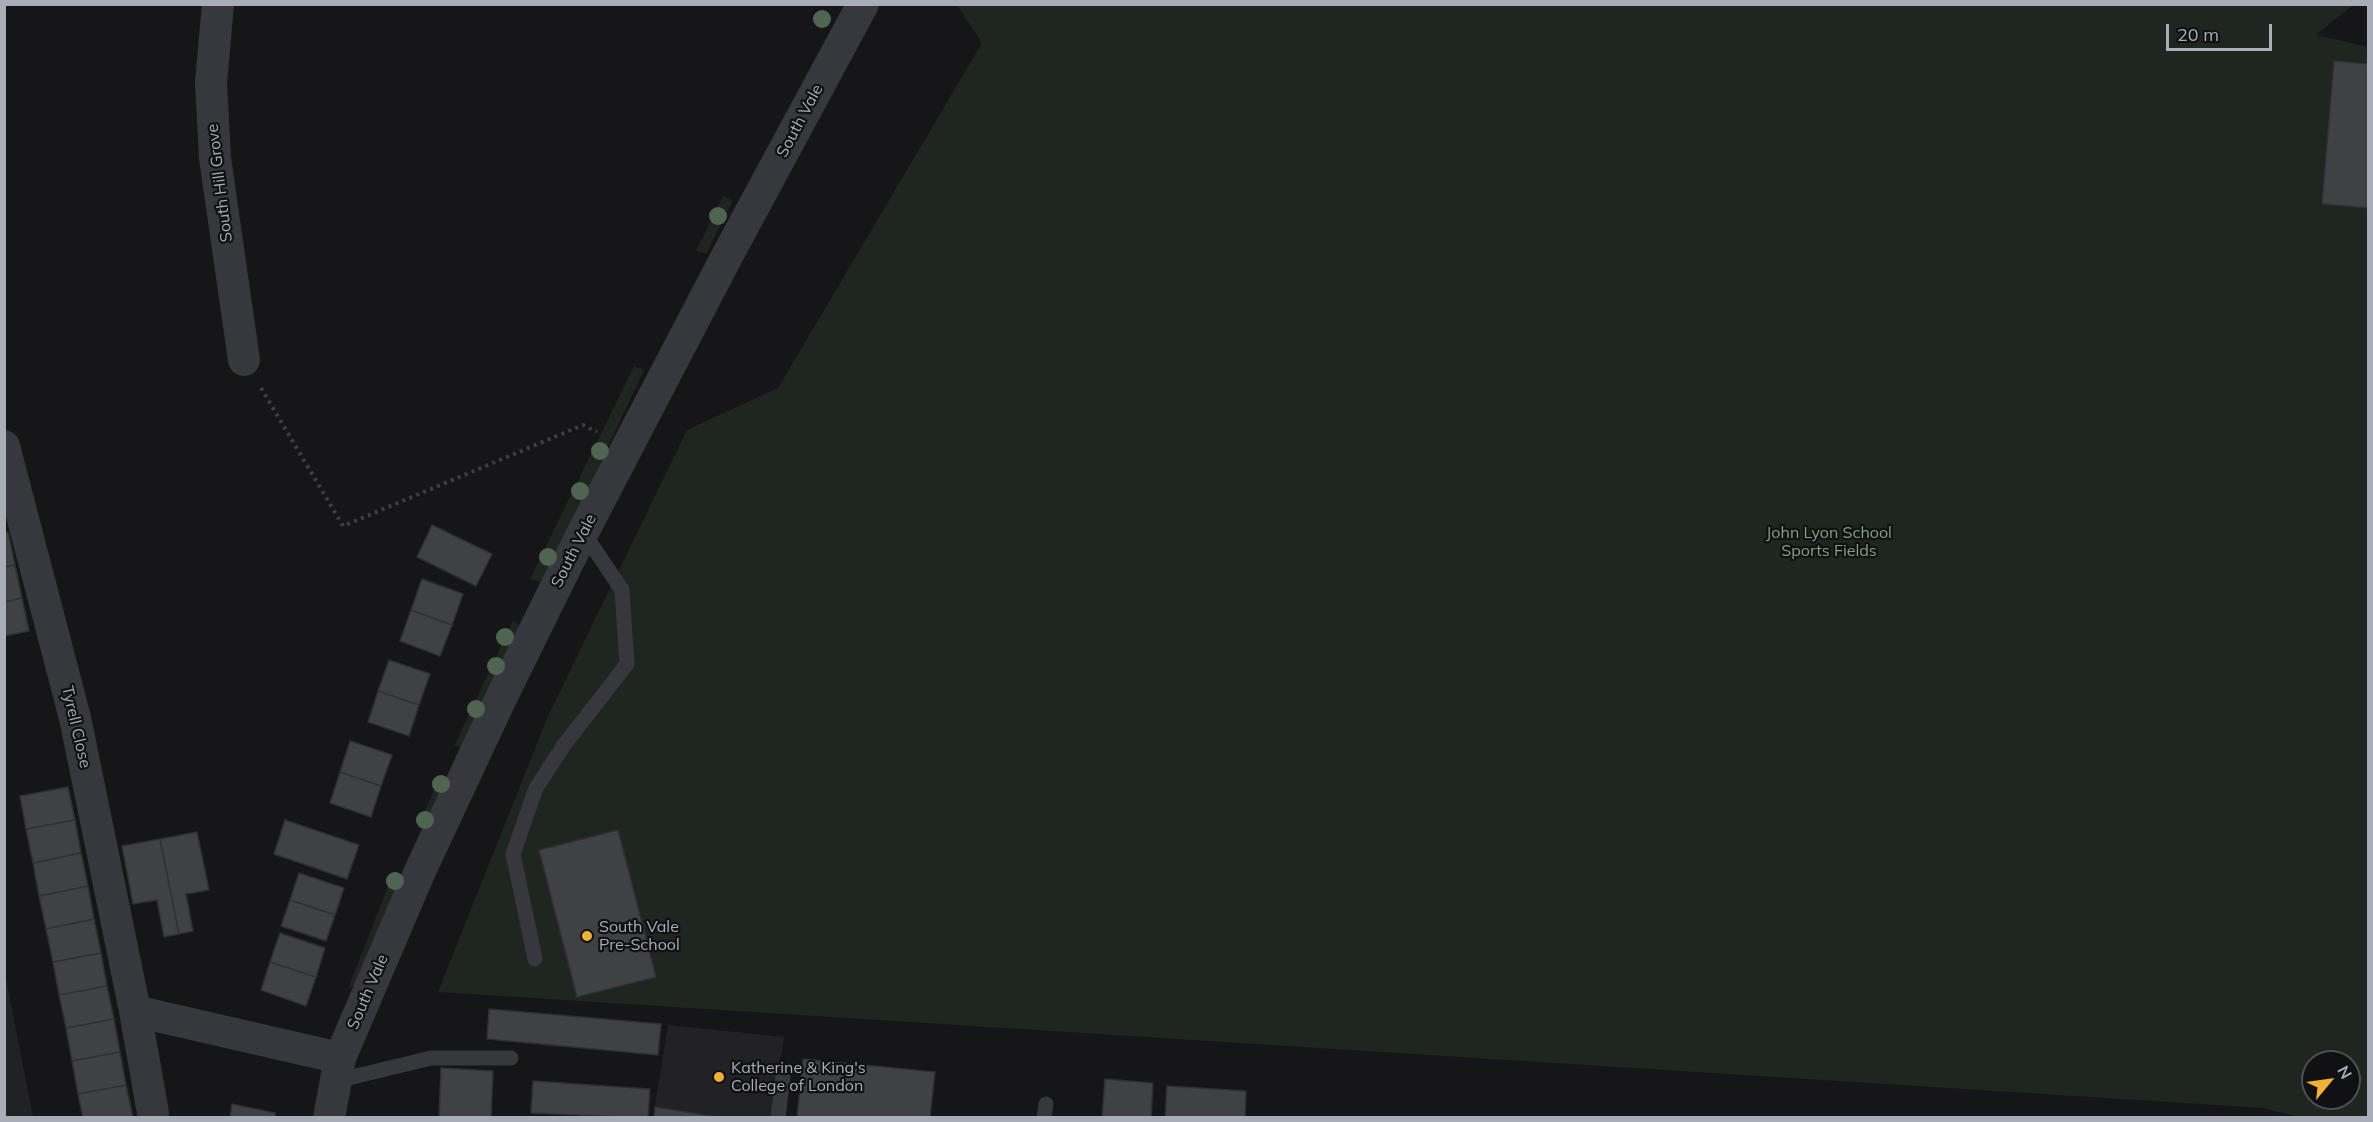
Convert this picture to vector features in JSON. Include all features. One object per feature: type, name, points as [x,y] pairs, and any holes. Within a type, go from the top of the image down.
[{"type":"street","name":"South Hill Grove","points":[[218,4],[211,83],[215,158],[244,360]]},
{"type":"street","name":"South Vale","points":[[329,1118],[338,1070],[420,871],[583,532],[863,4]]},
{"type":"street","name":"Tyrell Close","points":[[4,446],[75,718],[135,1011],[153,1113]]},
{"type":"street","points":[[135,1011],[338,1070]]},
{"type":"lane","points":[[535,959],[513,854],[536,788],[564,745],[627,664],[622,590],[583,532]]},
{"type":"lane","points":[[338,1070],[431,1058],[510,1058]]},
{"type":"lane","points":[[778,1118],[783,1076]]},
{"type":"path","points":[[244,360],[343,526],[583,425],[628,446]]},
{"type":"shaded area","points":[[5,973],[33,1117],[5,1117]]},
{"type":"shaded area","name":"Katherine & King's College of London","points":[[668,1025],[784,1037],[772,1117],[653,1118]]},
{"type":"green space","name":"John Lyon School Sports Fields","points":[[957,5],[2353,5],[2316,35],[2368,47],[2368,1117],[2299,1117],[2263,1108],[438,992],[548,716],[687,430],[778,388],[982,43]]},
{"type":"green space","points":[[723,196],[733,200],[706,254],[696,251]]},
{"type":"green space","points":[[634,366],[644,370],[544,583],[530,579]]},
{"type":"green space","points":[[513,621],[521,626],[463,747],[454,746]]},
{"type":"green space","points":[[448,777],[424,831],[418,827],[439,778]]},
{"type":"green space","points":[[394,871],[402,876],[355,985],[348,989]]},
{"type":"building","points":[[2334,61],[2368,64],[2368,208],[2322,204]]},
{"type":"building","points":[[432,525],[492,554],[476,586],[417,557]]},
{"type":"building","points":[[8,532],[15,565],[4,567],[4,533]]},
{"type":"building","points":[[15,565],[22,598],[4,602],[4,567]]},
{"type":"building","points":[[422,579],[463,594],[452,625],[411,610]]},
{"type":"building","points":[[22,598],[29,631],[4,636],[4,602]]},
{"type":"building","points":[[411,610],[452,625],[440,656],[400,641]]},
{"type":"building","points":[[389,660],[430,674],[419,705],[378,691]]},
{"type":"building","points":[[378,691],[419,705],[409,736],[368,722]]},
{"type":"building","points":[[350,741],[392,755],[381,786],[340,772]]},
{"type":"building","points":[[340,772],[381,786],[371,817],[330,803]]},
{"type":"building","points":[[68,787],[75,820],[26,829],[20,796]]},
{"type":"building","points":[[75,820],[81,853],[33,863],[26,829]]},
{"type":"building","points":[[285,820],[359,845],[347,879],[274,854]]},
{"type":"building","points":[[618,830],[656,977],[577,997],[539,850]]},
{"type":"building","points":[[197,832],[209,890],[186,894],[193,931],[179,934],[160,839]]},
{"type":"building","points":[[160,839],[179,934],[164,937],[157,900],[133,904],[122,846]]},
{"type":"building","points":[[81,853],[88,886],[39,896],[33,863]]},
{"type":"building","points":[[299,873],[344,888],[335,915],[290,900]]},
{"type":"building","points":[[88,886],[94,919],[46,929],[39,896]]},
{"type":"building","points":[[290,900],[335,915],[326,941],[281,926]]},
{"type":"building","points":[[94,919],[101,953],[53,962],[46,929]]},
{"type":"building","points":[[280,933],[325,948],[316,977],[270,962]]},
{"type":"building","points":[[101,953],[107,986],[59,995],[53,962]]},
{"type":"building","points":[[270,962],[316,977],[306,1006],[261,990]]},
{"type":"building","points":[[107,986],[114,1019],[66,1028],[59,995]]},
{"type":"building","points":[[489,1009],[661,1024],[658,1055],[487,1039]]},
{"type":"building","points":[[114,1019],[120,1052],[72,1061],[66,1028]]},
{"type":"building","points":[[120,1052],[126,1085],[78,1094],[72,1061]]},
{"type":"building","points":[[803,1059],[935,1072],[930,1118],[797,1118]]},
{"type":"building","points":[[441,1068],[493,1071],[491,1118],[439,1118]]},
{"type":"building","points":[[1105,1079],[1153,1083],[1151,1118],[1102,1118]]},
{"type":"building","points":[[533,1081],[650,1089],[648,1118],[531,1113]]},
{"type":"building","points":[[126,1085],[133,1118],[83,1118],[78,1094]]},
{"type":"building","points":[[1167,1086],[1246,1091],[1245,1118],[1165,1118]]},
{"type":"building","points":[[232,1104],[275,1113],[275,1118],[230,1118]]},
{"type":"building","points":[[655,1107],[724,1118],[654,1118]]},
{"type":"place","name":"South Vale Pre-School","points":[[587,936]]},
{"type":"place","name":"Katherine & King's College of London","points":[[719,1077]]}]
